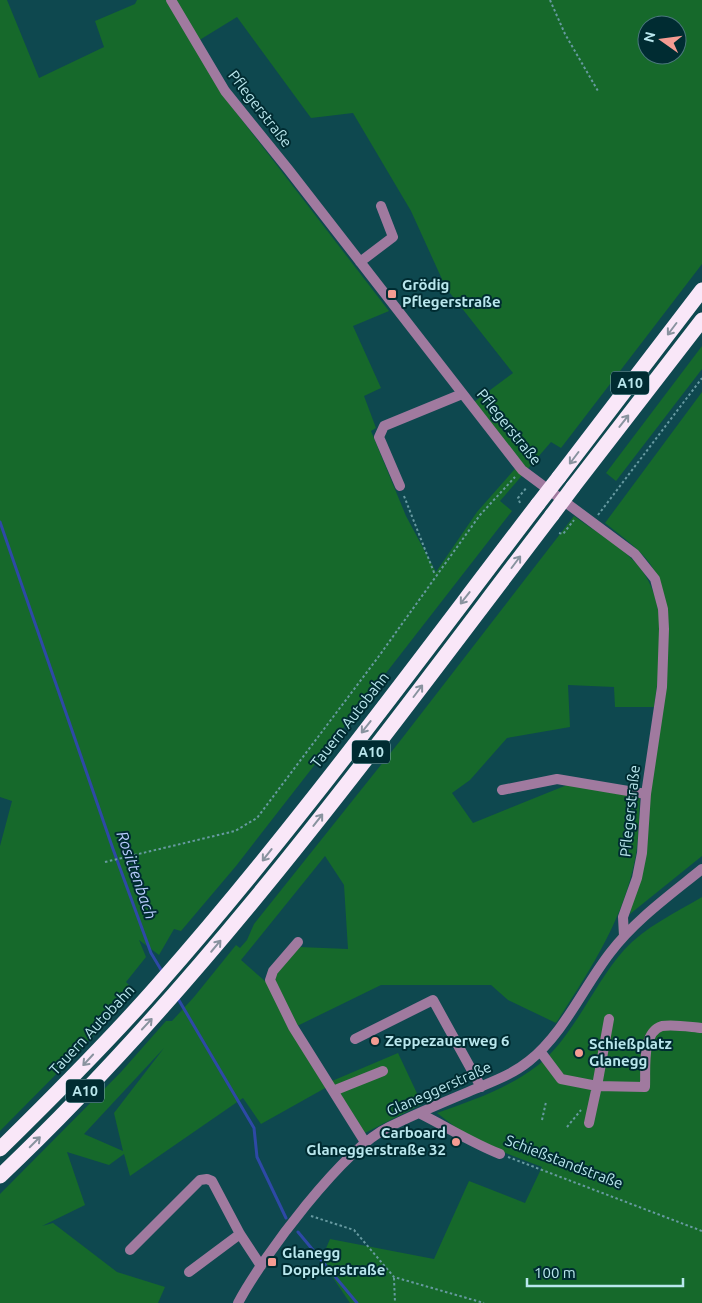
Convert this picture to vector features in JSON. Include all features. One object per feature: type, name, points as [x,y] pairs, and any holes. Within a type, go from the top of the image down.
[{"type":"highway","name":"Tauern Autobahn","points":[[0,1150],[56,1095],[174,968],[255,871],[702,290]]},
{"type":"highway","name":"A10","points":[[0,1176],[71,1106],[184,983],[334,800],[702,320]]},
{"type":"street","name":"Pflegerstraße","points":[[171,0],[225,91],[522,470],[635,554],[656,579],[660,591],[664,629],[662,687],[646,794],[642,852],[637,878],[623,916],[624,936]]},
{"type":"street","points":[[360,262],[393,236],[381,206]]},
{"type":"street","points":[[400,486],[379,437],[384,426],[462,394]]},
{"type":"street","points":[[502,790],[557,779],[646,794]]},
{"type":"street","name":"Glaneggerstraße","points":[[238,1303],[261,1266],[302,1213],[344,1162],[365,1142],[387,1127],[514,1071],[540,1051],[564,1022],[588,983],[624,936],[702,869]]},
{"type":"street","points":[[298,942],[273,971],[270,980],[293,1027],[365,1142]]},
{"type":"street","points":[[355,1039],[433,1000],[481,1087]]},
{"type":"street","points":[[589,1123],[598,1086],[609,1020]]},
{"type":"street","points":[[540,1051],[561,1079],[598,1086],[645,1087],[648,1039],[651,1034],[663,1026],[702,1028]]},
{"type":"street","points":[[333,1091],[383,1071]]},
{"type":"street","name":"Schießstandstraße","points":[[419,1113],[456,1132],[467,1140],[500,1154]]},
{"type":"street","points":[[130,1250],[200,1180],[207,1179],[212,1182],[240,1234],[261,1266]]},
{"type":"street","points":[[190,1272],[240,1234]]},
{"type":"path","points":[[550,0],[566,34],[598,91]]},
{"type":"path","points":[[592,523],[702,378]]},
{"type":"path","points":[[105,862],[235,831],[257,818],[379,656],[435,575],[480,515],[522,470]]},
{"type":"path","points":[[520,503],[518,498],[532,479]]},
{"type":"path","points":[[400,486],[435,575]]},
{"type":"path","points":[[559,532],[563,534],[579,514]]},
{"type":"path","points":[[542,1120],[546,1102]]},
{"type":"path","points":[[566,1127],[585,1106],[593,1105]]},
{"type":"path","name":"Schießstandstraße","points":[[500,1154],[702,1231]]},
{"type":"path","points":[[302,1213],[354,1230],[394,1277],[484,1303]]},
{"type":"path","points":[[394,1277],[395,1303]]},
{"type":"green space","points":[[0,0],[7,0],[39,78],[104,47],[95,21],[135,4],[137,0],[702,0],[702,264],[561,448],[551,442],[500,501],[512,511],[236,866],[181,931],[174,929],[159,955],[139,940],[146,957],[126,982],[134,990],[84,1046],[0,1131],[0,846],[12,801],[0,797]],"holes":[[[237,17],[311,118],[353,113],[411,211],[446,288],[513,373],[474,402],[521,462],[477,512],[436,572],[406,516],[371,431],[376,428],[364,396],[381,388],[353,326],[389,311],[222,94],[193,44]]]},
{"type":"green space","points":[[702,346],[702,369],[616,481],[606,473]]},
{"type":"green space","points":[[702,392],[702,856],[630,914],[650,792],[667,617],[660,584],[648,561],[630,543],[605,523]]},
{"type":"green space","points":[[574,516],[612,542],[633,560],[645,575],[653,592],[658,610],[660,629],[659,669],[654,707],[615,707],[614,687],[568,685],[570,727],[507,738],[470,780],[452,793],[473,823],[567,785],[640,796],[636,854],[624,900],[605,943],[556,1023],[508,1000],[491,985],[381,985],[291,1029],[327,1087],[261,1124],[243,1098],[130,1176],[124,1154],[109,1165],[67,1152],[85,1205],[42,1226],[53,1223],[117,1272],[165,1287],[158,1303],[0,1303],[0,1194],[121,1072],[166,1021],[172,1021],[236,945],[240,948],[247,940],[254,924],[400,741]],"holes":[[[325,856],[344,885],[348,949],[299,947],[266,982],[241,960]],[[164,1048],[114,1113],[123,1151],[84,1134]]]},
{"type":"green space","points":[[702,897],[702,1303],[350,1303],[321,1260],[330,1239],[434,1259],[469,1181],[525,1203],[542,1167],[472,1140],[437,1113],[501,1088],[537,1066],[561,1041],[602,979],[624,950],[651,927]]},
{"type":"green space","points":[[398,1053],[422,1104],[365,1133],[332,1081]]},
{"type":"waterway","name":"Rosittenbach","points":[[0,522],[113,849],[151,953],[163,973]]},
{"type":"waterway","name":"Rosittenbach","points":[[177,997],[254,1128],[257,1157],[286,1218]]},
{"type":"waterway","name":"Rosittenbach","points":[[298,1232],[357,1303]]},
{"type":"place","name":"Grödig Pflegerstraße","points":[[392,294]]},
{"type":"place","name":"Zeppezauerweg 6","points":[[375,1041]]},
{"type":"place","name":"Schießplatz Glanegg","points":[[579,1053]]},
{"type":"place","name":"Carboard Glaneggerstraße 32","points":[[456,1142]]},
{"type":"place","name":"Glanegg Dopplerstraße","points":[[272,1262]]}]
